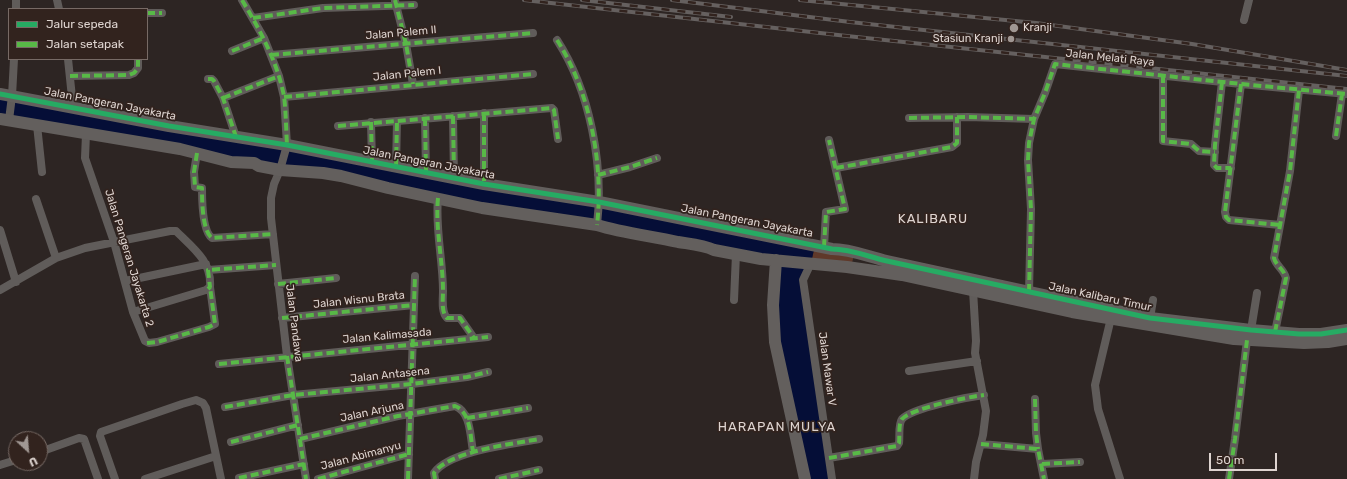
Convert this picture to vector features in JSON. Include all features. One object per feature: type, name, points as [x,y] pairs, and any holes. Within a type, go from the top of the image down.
[{"type":"street","points":[[242,0],[264,38],[279,76],[284,97],[287,146]]},
{"type":"street","points":[[1244,20],[1249,0]]},
{"type":"street","points":[[253,18],[323,8],[396,3],[414,5]]},
{"type":"street","points":[[396,3],[406,44],[413,84]]},
{"type":"street","points":[[148,12],[162,13]]},
{"type":"street","name":"Jalan Palem II","points":[[271,55],[533,33]]},
{"type":"street","points":[[232,51],[264,38]]},
{"type":"street","points":[[557,40],[565,51],[581,90],[591,125],[598,175],[599,203],[597,226]]},
{"type":"street","points":[[14,60],[12,99],[6,118],[86,134],[180,149],[231,162],[254,163],[259,166],[281,167],[341,176],[388,188],[482,208],[665,238],[707,247],[714,250],[761,259],[776,260],[773,305],[775,342],[805,479]]},
{"type":"street","points":[[68,60],[73,107]]},
{"type":"street","points":[[70,76],[129,75],[134,73],[138,68],[138,60]]},
{"type":"street","name":"Jalan Melati Raya","points":[[1029,292],[1031,209],[1028,160],[1029,143],[1034,119],[1055,63],[1163,76],[1344,94]]},
{"type":"street","name":"Jalan Palem I","points":[[284,97],[532,74]]},
{"type":"street","points":[[223,98],[279,76]]},
{"type":"street","points":[[1163,76],[1163,142],[1191,144],[1199,151],[1215,152]]},
{"type":"street","points":[[208,79],[212,79],[214,81],[223,98],[236,137]]},
{"type":"street","points":[[1222,82],[1215,152],[1215,167],[1230,168]]},
{"type":"street","points":[[1240,84],[1225,212],[1227,219],[1280,225]]},
{"type":"street","points":[[1275,332],[1286,278],[1284,271],[1274,258],[1290,171],[1299,90]]},
{"type":"street","name":"Jalan Pangeran Jayakarta","points":[[0,94],[12,99],[73,107],[484,184],[599,203],[853,252]]},
{"type":"street","points":[[1336,136],[1344,94]]},
{"type":"street","points":[[338,126],[371,122],[552,108],[554,110],[558,139]]},
{"type":"street","points":[[484,113],[484,184]]},
{"type":"street","points":[[453,116],[454,178]]},
{"type":"street","points":[[836,168],[952,147],[957,143],[957,117]]},
{"type":"street","points":[[909,118],[957,117],[1034,119]]},
{"type":"street","points":[[425,118],[426,172]]},
{"type":"street","points":[[396,121],[396,167]]},
{"type":"street","points":[[371,122],[372,162]]},
{"type":"street","points":[[37,125],[42,172]]},
{"type":"street","name":"Jalan Pangeran Jayakarta 2","points":[[86,134],[85,158],[114,242],[126,281],[133,312],[142,337],[145,341],[149,343],[209,327],[215,324],[208,289]]},
{"type":"street","points":[[824,247],[826,212],[845,209],[829,140]]},
{"type":"street","name":"Jalan Pandawa","points":[[287,146],[274,184],[271,198],[273,234],[287,356],[306,479]]},
{"type":"street","points":[[197,153],[194,172],[195,187],[202,188],[202,205],[206,231],[209,236],[212,238],[273,234]]},
{"type":"street","points":[[598,175],[657,158]]},
{"type":"street","points":[[438,198],[436,211],[443,278],[443,313],[447,318],[460,318],[474,338]]},
{"type":"street","points":[[36,199],[56,258]]},
{"type":"street","points":[[0,230],[16,282]]},
{"type":"street","points":[[0,290],[56,258],[86,248],[173,230],[176,231],[204,260],[207,267],[208,289],[133,312]]},
{"type":"street","points":[[847,267],[852,262],[853,252]]},
{"type":"street","name":"Jalan Kalibaru Timur","points":[[853,252],[861,253],[884,267],[973,290],[1072,312],[1182,332],[1249,335],[1275,332],[1321,334],[1347,330]]},
{"type":"street","points":[[734,300],[736,254]]},
{"type":"street","name":"Jalan Kalibaru Timur","points":[[776,260],[847,267],[884,267],[1029,292],[1150,318],[1304,343],[1328,342],[1347,339]]},
{"type":"street","name":"Jalan Mawar V","points":[[811,263],[803,280],[832,479]]},
{"type":"street","points":[[126,281],[207,267],[276,265]]},
{"type":"street","name":"Jalan Wisnu Brata","points":[[411,414],[415,276]]},
{"type":"street","points":[[278,284],[336,278]]},
{"type":"street","points":[[973,290],[976,341],[975,353],[986,411],[974,479]]},
{"type":"street","points":[[1229,479],[1249,335],[1257,293]]},
{"type":"street","points":[[1150,318],[1153,300]]},
{"type":"street","name":"Jalan Wisnu Brata","points":[[282,318],[414,305]]},
{"type":"street","points":[[1111,318],[1095,385],[1098,409],[1120,479]]},
{"type":"street","name":"Jalan Kalimasada","points":[[219,364],[488,337]]},
{"type":"street","points":[[909,371],[977,361]]},
{"type":"street","name":"Jalan Antasena","points":[[225,407],[293,395],[412,384],[467,377],[488,372]]},
{"type":"street","points":[[829,458],[897,446],[900,443],[900,422],[905,416],[961,398],[984,395]]},
{"type":"street","points":[[1035,399],[1036,434],[1044,479]]},
{"type":"street","points":[[114,479],[100,436],[102,432],[196,400],[204,403],[206,408],[221,479]]},
{"type":"street","points":[[411,414],[455,406],[462,410],[468,418],[473,451]]},
{"type":"street","points":[[468,418],[528,408]]},
{"type":"street","name":"Jalan Arjuna","points":[[300,439],[411,414],[408,479]]},
{"type":"street","points":[[231,442],[298,425]]},
{"type":"street","points":[[48,449],[79,438],[84,440],[98,479]]},
{"type":"street","points":[[435,479],[434,473],[440,466],[473,451],[539,439]]},
{"type":"street","points":[[981,444],[1038,448]]},
{"type":"street","name":"Jalan Abimanyu","points":[[318,479],[409,454]]},
{"type":"street","points":[[145,479],[216,456]]},
{"type":"street","points":[[1042,464],[1080,462]]},
{"type":"street","points":[[238,478],[304,464]]},
{"type":"street","points":[[499,479],[539,470]]},
{"type":"shaded area","points":[[0,94],[815,245],[811,263],[803,280],[832,479],[805,479],[775,342],[776,260],[0,119]]},
{"type":"shaded area","points":[[815,245],[853,252],[852,263],[811,263]]},
{"type":"railway","points":[[524,0],[1347,89]]},
{"type":"railway","points":[[582,0],[731,17]]},
{"type":"railway","points":[[672,0],[850,22],[1347,76]]},
{"type":"railway","points":[[800,0],[1036,23],[1192,44],[1347,70]]},
{"type":"marked path","points":[[242,0],[261,34],[277,70],[284,96],[287,145]]},
{"type":"marked path","points":[[395,0],[406,44],[413,84]]},
{"type":"marked path","points":[[253,18],[323,8],[414,5]]},
{"type":"marked path","points":[[148,13],[162,13]]},
{"type":"marked path","points":[[271,55],[533,33]]},
{"type":"marked path","points":[[232,51],[264,38]]},
{"type":"marked path","points":[[557,40],[578,82],[592,129],[598,178],[599,202],[597,225]]},
{"type":"marked path","points":[[70,76],[129,75],[134,73],[138,68],[138,60]]},
{"type":"marked path","points":[[1029,292],[1031,209],[1028,160],[1029,143],[1034,119],[1055,64],[1347,94]]},
{"type":"marked path","points":[[284,97],[533,74]]},
{"type":"marked path","points":[[1163,75],[1163,141],[1191,144],[1199,151],[1215,152]]},
{"type":"marked path","points":[[223,98],[279,76]]},
{"type":"marked path","points":[[208,79],[212,79],[214,81],[223,98],[236,137]]},
{"type":"marked path","points":[[1222,82],[1214,165],[1217,168],[1231,168]]},
{"type":"marked path","points":[[1241,84],[1225,212],[1226,217],[1229,220],[1280,225]]},
{"type":"marked path","points":[[1275,332],[1286,278],[1284,272],[1276,263],[1274,258],[1290,171],[1299,90]]},
{"type":"marked path","points":[[1336,136],[1342,94]]},
{"type":"marked path","points":[[338,126],[552,108],[554,110],[558,139]]},
{"type":"marked path","points":[[484,113],[484,184]]},
{"type":"marked path","points":[[453,116],[454,178]]},
{"type":"marked path","points":[[836,168],[952,147],[957,143],[957,117]]},
{"type":"marked path","points":[[909,118],[968,117],[1034,119]]},
{"type":"marked path","points":[[425,118],[426,172]]},
{"type":"marked path","points":[[396,167],[397,121]]},
{"type":"marked path","points":[[371,122],[372,162]]},
{"type":"marked path","points":[[824,247],[826,212],[845,209],[829,140]]},
{"type":"marked path","points":[[197,153],[194,172],[195,187],[202,188],[204,222],[206,229],[212,238],[273,234]]},
{"type":"marked path","points":[[598,175],[657,158]]},
{"type":"marked path","points":[[438,198],[437,210],[443,279],[444,312],[447,318],[460,318],[474,338]]},
{"type":"marked path","points":[[208,289],[210,287],[208,270],[276,265]]},
{"type":"marked path","points":[[408,479],[415,276]]},
{"type":"marked path","points":[[278,284],[336,278]]},
{"type":"marked path","points":[[147,343],[157,342],[215,324],[210,287]]},
{"type":"marked path","points":[[282,318],[414,305]]},
{"type":"marked path","points":[[219,364],[488,337]]},
{"type":"marked path","points":[[1229,479],[1247,340]]},
{"type":"marked path","points":[[287,356],[306,479]]},
{"type":"marked path","points":[[225,407],[293,395],[412,384],[467,377],[488,372]]},
{"type":"marked path","points":[[829,458],[897,446],[899,443],[901,421],[908,415],[928,407],[984,395]]},
{"type":"marked path","points":[[1035,399],[1038,449]]},
{"type":"marked path","points":[[300,439],[398,416],[455,406],[464,413],[467,419],[473,451]]},
{"type":"marked path","points":[[467,418],[528,408]]},
{"type":"marked path","points":[[231,442],[298,425]]},
{"type":"marked path","points":[[435,479],[434,473],[442,465],[453,459],[498,446],[539,439]]},
{"type":"marked path","points":[[981,444],[1038,449],[1044,479]]},
{"type":"marked path","points":[[318,479],[409,454]]},
{"type":"marked path","points":[[1042,464],[1080,462]]},
{"type":"marked path","points":[[239,478],[304,464]]},
{"type":"marked path","points":[[499,479],[539,470]]},
{"type":"cycle path","points":[[0,94],[169,126],[287,145],[484,184],[599,202],[832,249],[839,249],[887,261],[1150,318],[1299,334],[1321,334],[1347,330]]},
{"type":"place","name":"Kranji","points":[[1014,28]]},
{"type":"place","name":"Stasiun Kranji","points":[[1011,39]]},
{"type":"district","name":"KALIBARU","points":[[933,219]]},
{"type":"district","name":"HARAPAN MULYA","points":[[777,427]]}]
